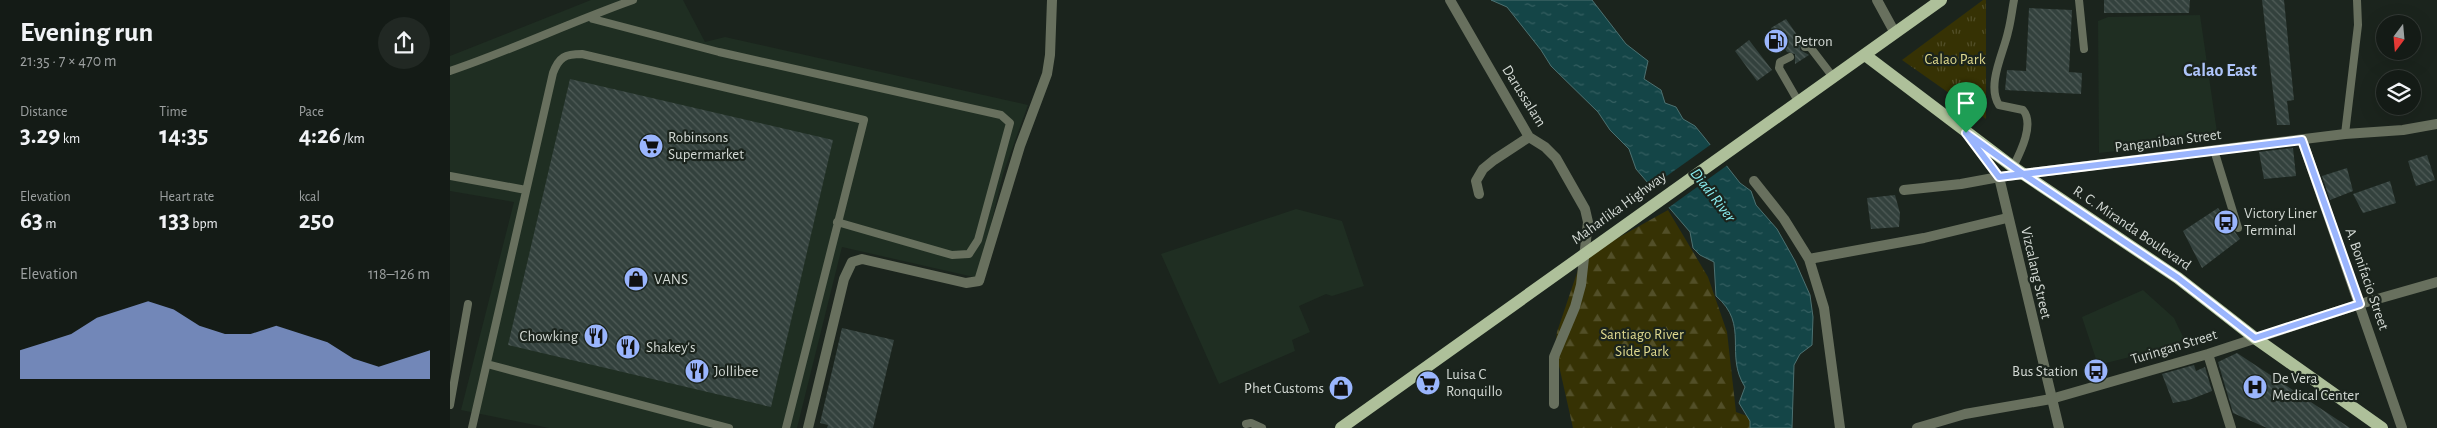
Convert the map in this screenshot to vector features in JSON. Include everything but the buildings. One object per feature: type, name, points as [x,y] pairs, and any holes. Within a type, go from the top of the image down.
[{"type":"main road","name":"Maharlika Highway","points":[[1341,428],[1526,294],[1941,0]]},
{"type":"main road","name":"R. C. Miranda Boulevard","points":[[1864,55],[2018,171],[2178,278],[2255,338],[2382,428]]},
{"type":"street","points":[[808,428],[844,279],[852,262],[862,260],[966,283],[979,281],[1020,146],[1047,74],[1050,55],[1052,0]]},
{"type":"street","name":"Darussalam","points":[[1450,0],[1529,137],[1545,147],[1556,158],[1585,208],[1588,222],[1581,285],[1575,307],[1554,357],[1554,404]]},
{"type":"street","points":[[1877,0],[1895,33]]},
{"type":"street","name":"Panganiban Street","points":[[1904,190],[1962,184],[1999,177],[2018,171],[2344,134],[2403,130],[2437,124]]},
{"type":"street","name":"Vizcalang Street","points":[[1966,133],[1999,177],[2007,218],[2059,428]]},
{"type":"street","points":[[1480,194],[1476,181],[1482,169],[1529,137]]},
{"type":"street","name":"A. Bonifacio Street","points":[[2302,140],[2402,428]]},
{"type":"street","points":[[1754,180],[1784,219],[1809,260],[1824,308],[1840,428]]},
{"type":"street","points":[[1809,260],[1924,238],[2007,218]]},
{"type":"street","name":"Turingan Street","points":[[1917,428],[1965,414],[2051,399],[2208,354],[2360,304],[2437,282]]},
{"type":"street","points":[[2208,354],[2231,428]]},
{"type":"lane","points":[[450,71],[523,45],[594,14],[633,0]]},
{"type":"lane","points":[[2014,0],[2008,32],[1996,70],[1996,101],[1998,105],[2023,110],[2026,115],[2024,141],[2018,171]]},
{"type":"lane","points":[[2080,0],[2084,49]]},
{"type":"lane","points":[[2344,134],[2358,25],[2357,0]]},
{"type":"lane","points":[[593,19],[719,52],[1001,115],[1010,123],[978,240],[969,254],[952,255],[837,222]]},
{"type":"lane","points":[[1805,47],[1810,47],[1833,77]]},
{"type":"lane","points":[[472,428],[553,73],[561,57],[567,54],[582,54],[864,120],[786,428]]},
{"type":"lane","points":[[1790,57],[1780,62],[1779,68],[1798,101]]},
{"type":"lane","points":[[2214,150],[2238,228]]},
{"type":"lane","points":[[450,176],[526,190]]},
{"type":"lane","points":[[450,405],[468,304]]},
{"type":"lane","points":[[487,364],[729,428]]},
{"type":"lane","points":[[1246,424],[1255,424],[1262,428]]},
{"type":"shaded area","points":[[591,0],[683,0],[705,42],[725,37],[1028,105],[1003,174],[978,278],[842,247],[797,428],[549,428],[461,410],[514,202],[450,191],[450,56]]},
{"type":"shaded area","points":[[2200,15],[2218,139],[2099,153],[2098,21],[2108,17]]},
{"type":"shaded area","points":[[1296,209],[1342,221],[1364,286],[1332,296],[1326,294],[1299,306],[1310,332],[1292,340],[1295,351],[1219,384],[1161,254]]},
{"type":"shaded area","points":[[2143,290],[2174,318],[2186,343],[2098,365],[2082,317]]},
{"type":"green space","name":"Calao Park","points":[[1983,0],[1986,0],[1986,119],[1902,60]]},
{"type":"green space","name":"Santiago River Side Park","points":[[1668,210],[1708,277],[1727,332],[1736,412],[1780,428],[1573,428],[1555,348],[1557,332],[1582,258]]},
{"type":"water","name":"Diadi River","points":[[1491,0],[1592,0],[1626,44],[1648,61],[1644,79],[1661,90],[1665,103],[1676,107],[1683,119],[1695,126],[1740,183],[1751,191],[1756,205],[1777,229],[1795,261],[1810,295],[1813,317],[1812,345],[1800,354],[1794,365],[1792,428],[1750,428],[1750,421],[1739,403],[1745,387],[1736,363],[1735,329],[1726,307],[1716,296],[1714,262],[1700,255],[1693,248],[1690,232],[1636,169],[1629,149],[1610,130],[1598,112],[1551,66],[1541,50],[1507,7]]},
{"type":"pier","points":[[1713,143],[1729,164],[1668,208],[1650,188]]},
{"type":"place","name":"Petron","points":[[1776,41]]},
{"type":"place","name":"Robinsons Supermarket","points":[[651,146]]},
{"type":"place","name":"Victory Liner Terminal","points":[[2226,222]]},
{"type":"place","name":"VANS","points":[[636,279]]},
{"type":"place","name":"Chowking","points":[[596,336]]},
{"type":"place","name":"Shakey's","points":[[628,347]]},
{"type":"place","name":"Jollibee","points":[[697,371]]},
{"type":"place","name":"Bus Station","points":[[2096,371]]},
{"type":"place","name":"Luisa C Ronquillo","points":[[1428,383]]},
{"type":"place","name":"De Vera Medical Center","points":[[2255,387]]},
{"type":"place","name":"Phet Customs","points":[[1341,388]]},
{"type":"district","name":"Calao East","points":[[2220,71]]},
{"type":"route","points":[[1966,133],[1999,177],[2023,174],[2178,278],[2255,338],[2360,304],[2302,140],[2023,174],[1966,133]]}]
